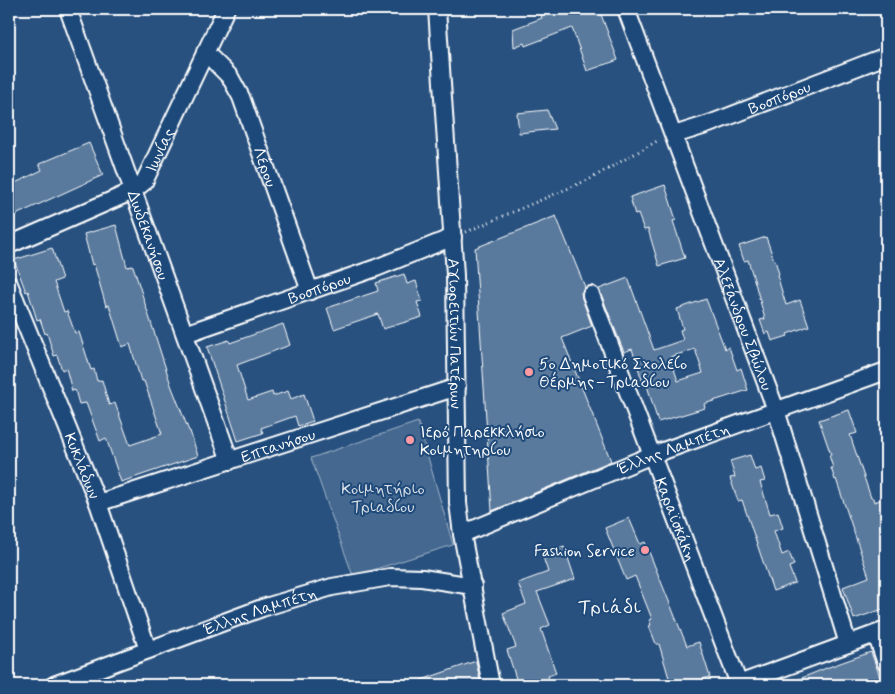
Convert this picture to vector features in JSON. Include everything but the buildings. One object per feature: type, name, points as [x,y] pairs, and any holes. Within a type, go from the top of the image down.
[{"type":"street","name":"Δωδεκανήσου","points":[[68,9],[230,461]]},
{"type":"street","name":"Ιωνίας","points":[[9,244],[133,191],[147,177],[226,9]]},
{"type":"street","name":"Αγιορειτών Πατέρων","points":[[437,9],[453,237],[457,387],[457,486],[462,534],[492,685]]},
{"type":"street","name":"Αλεξάνδρου Σβώλου","points":[[626,9],[776,410],[848,644]]},
{"type":"street","name":"Λέρου","points":[[205,52],[230,77],[241,96],[310,291]]},
{"type":"street","name":"Βοσπόρου","points":[[674,135],[709,124],[886,56]]},
{"type":"street","name":"Βοσπόρου","points":[[185,334],[376,268],[453,237]]},
{"type":"street","name":"Κυκλάδων","points":[[9,284],[98,503],[148,650]]},
{"type":"street","name":"Καραϊσκάκη","points":[[591,295],[737,685]]},
{"type":"street","name":"Έλλης Λαμπέτη","points":[[462,534],[652,455],[886,371]]},
{"type":"street","name":"Επτανήσου","points":[[98,503],[457,387]]},
{"type":"street","name":"Έλλης Λαμπέτη","points":[[54,685],[262,608],[332,588],[390,577],[422,578],[473,586]]},
{"type":"street","points":[[737,685],[881,632],[886,663]]},
{"type":"path","points":[[453,237],[590,179],[654,142],[674,135]]},
{"type":"green space","name":"Κοιμητήριο Τριαδίου","points":[[418,422],[453,545],[353,576],[311,458]]},
{"type":"place","name":"5ο Δημοτικό Σχολείο Θέρμης–Τριαδίου","points":[[529,372]]},
{"type":"place","name":"Ιερό Παρεκκλήσιο Κοιμητηρίου","points":[[410,440]]},
{"type":"place","name":"Fashion Service","points":[[645,550]]},
{"type":"district","name":"Τριάδι","points":[[610,606]]}]
